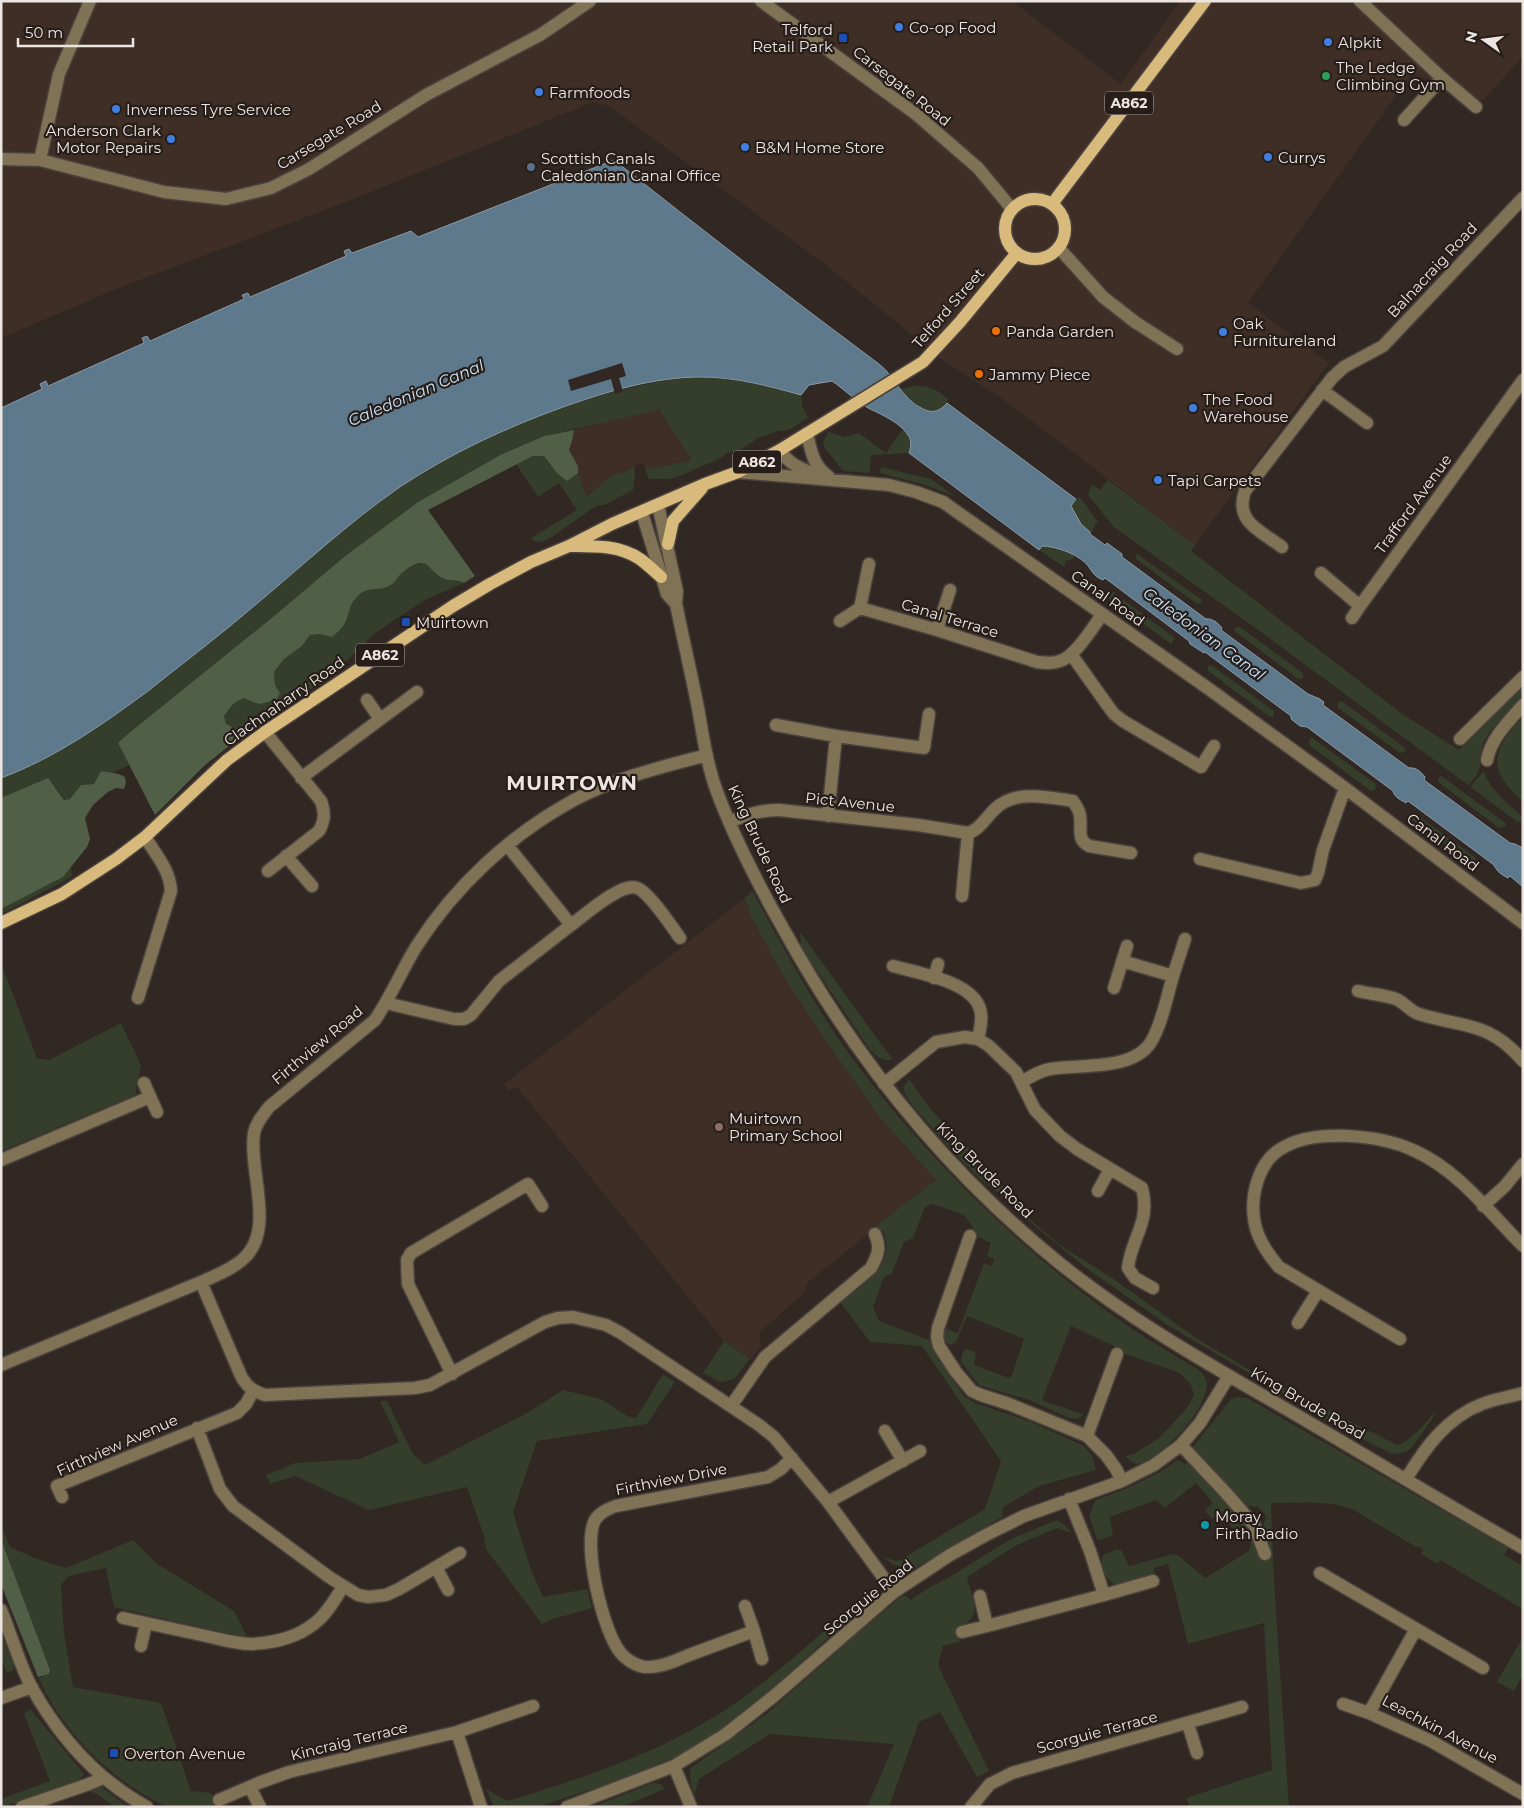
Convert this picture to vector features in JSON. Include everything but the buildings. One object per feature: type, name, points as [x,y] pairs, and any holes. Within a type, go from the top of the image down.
[{"type":"main road","name":"A862","points":[[1052,204],[1205,1]]},
{"type":"main road","points":[[1030,199],[1041,199],[1052,204],[1060,211],[1064,220],[1065,231],[1059,248],[1051,255],[1041,259],[1030,260],[1016,254],[1009,246],[1005,236],[1004,225],[1012,209],[1020,202],[1030,199]]},
{"type":"main road","name":"Telford Street","points":[[807,433],[923,362],[960,322],[1016,254]]},
{"type":"main road","name":"A862","points":[[642,513],[705,484],[738,472],[780,450],[807,433]]},
{"type":"main road","points":[[668,544],[673,521],[705,484]]},
{"type":"main road","name":"Clachnaharry Road","points":[[1,923],[62,894],[116,859],[145,837],[227,760],[265,732],[460,602],[532,562],[612,524],[642,513]]},
{"type":"main road","points":[[569,546],[620,549],[639,558],[661,577]]},
{"type":"street","points":[[40,160],[59,74],[90,1]]},
{"type":"street","name":"Carsegate Road","points":[[1,158],[40,160],[164,192],[226,199],[272,188],[309,169],[325,157],[426,95],[540,35],[590,1]]},
{"type":"street","name":"Carsegate Road","points":[[761,1],[917,115],[978,168],[1012,209]]},
{"type":"street","points":[[1360,1],[1442,78],[1476,107]]},
{"type":"street","points":[[1404,120],[1442,78]]},
{"type":"street","name":"Balnacraig Road","points":[[1282,547],[1248,521],[1242,512],[1242,501],[1245,491],[1332,378],[1344,367],[1383,346],[1523,198]]},
{"type":"street","points":[[1059,248],[1103,297],[1136,322],[1177,348]]},
{"type":"street","name":"Trafford Avenue","points":[[1352,618],[1523,380]]},
{"type":"street","points":[[1322,390],[1367,423]]},
{"type":"street","points":[[807,433],[816,464],[820,470],[833,480]]},
{"type":"street","name":"Canal Road","points":[[780,450],[785,458],[796,466],[833,480]]},
{"type":"street","name":"Canal Road","points":[[738,472],[889,485],[943,502],[1209,689],[1345,788],[1523,923]]},
{"type":"street","name":"King Brude Road","points":[[658,505],[677,591],[676,604],[707,755],[716,789],[754,878],[801,962],[856,1048],[884,1084],[956,1168],[1002,1213],[1045,1250],[1122,1309],[1191,1354],[1523,1548]]},
{"type":"street","name":"King Brude Road","points":[[642,513],[667,594],[676,604]]},
{"type":"street","points":[[840,621],[860,608],[869,564]]},
{"type":"street","points":[[1321,573],[1360,606]]},
{"type":"street","points":[[938,630],[950,590]]},
{"type":"street","name":"Canal Terrace","points":[[860,608],[938,630],[1037,662],[1051,664],[1062,661],[1072,654],[1102,615]]},
{"type":"street","points":[[1072,654],[1114,714],[1123,721],[1201,768],[1214,746]]},
{"type":"street","points":[[1460,739],[1523,677]]},
{"type":"street","points":[[301,778],[417,692]]},
{"type":"street","points":[[367,700],[380,719]]},
{"type":"street","points":[[1488,760],[1488,754],[1495,739],[1523,705]]},
{"type":"street","points":[[776,725],[836,736],[924,748],[928,714]]},
{"type":"street","points":[[265,732],[321,801],[325,812],[324,822],[319,830],[268,871]]},
{"type":"street","points":[[828,816],[836,736]]},
{"type":"street","name":"Firthview Road","points":[[1,1365],[201,1282],[226,1271],[244,1259],[255,1242],[260,1217],[253,1146],[254,1132],[259,1119],[269,1107],[375,1020],[416,948],[456,894],[507,845],[540,821],[575,800],[613,783],[707,755]]},
{"type":"street","points":[[1200,859],[1300,883],[1315,880],[1345,788]]},
{"type":"street","points":[[962,896],[968,833],[976,831],[996,808],[1012,799],[1028,796],[1073,801],[1080,815],[1080,834],[1084,843],[1089,846],[1131,853]]},
{"type":"street","name":"Pict Avenue","points":[[729,822],[753,812],[765,810],[918,825],[968,833]]},
{"type":"street","points":[[138,998],[172,891],[171,880],[167,870],[145,837]]},
{"type":"street","points":[[507,845],[571,924]]},
{"type":"street","points":[[286,856],[312,886]]},
{"type":"street","points":[[386,1003],[454,1019],[464,1019],[471,1015],[499,981],[571,924],[617,892],[628,887],[637,888],[645,893],[680,938]]},
{"type":"street","points":[[1022,1082],[1037,1073],[1049,1069],[1121,1061],[1144,1050],[1151,1041],[1156,1028],[1186,939]]},
{"type":"street","points":[[1114,988],[1127,946]]},
{"type":"street","points":[[1122,961],[1173,976]]},
{"type":"street","points":[[934,978],[938,964]]},
{"type":"street","points":[[893,966],[966,990],[975,999],[980,1009],[981,1024],[978,1039]]},
{"type":"street","points":[[1358,991],[1397,999],[1417,1014],[1465,1024],[1489,1032],[1505,1043],[1523,1061]]},
{"type":"street","points":[[884,1084],[936,1042],[965,1037],[978,1039],[989,1046],[1008,1063],[1022,1082],[1035,1110],[1050,1126],[1077,1149],[1142,1188],[1144,1197],[1142,1225],[1128,1268],[1135,1278],[1153,1288]]},
{"type":"street","points":[[144,1082],[157,1112]]},
{"type":"street","points":[[1,1160],[150,1097]]},
{"type":"street","points":[[1400,1339],[1280,1267],[1267,1253],[1256,1231],[1253,1206],[1256,1185],[1265,1164],[1279,1150],[1296,1141],[1326,1136],[1392,1142],[1438,1163],[1459,1179],[1523,1246]]},
{"type":"street","points":[[1483,1206],[1505,1186],[1523,1164]]},
{"type":"street","points":[[1098,1191],[1110,1169]]},
{"type":"street","points":[[452,1374],[408,1284],[407,1260],[411,1253],[528,1184],[542,1206]]},
{"type":"street","points":[[731,1406],[765,1357],[871,1268],[878,1255],[880,1244],[875,1234]]},
{"type":"street","points":[[970,1236],[938,1328],[939,1346],[956,1372],[972,1391],[1087,1436],[1106,1455],[1122,1481]]},
{"type":"street","points":[[201,1282],[241,1376],[253,1391],[265,1394],[279,1395],[416,1388],[430,1385],[452,1374],[545,1322],[558,1318],[573,1317],[606,1325],[622,1333],[774,1437],[828,1502],[894,1592]]},
{"type":"street","points":[[1298,1323],[1318,1291]]},
{"type":"street","points":[[1087,1436],[1117,1354]]},
{"type":"street","name":"Scorguie Road","points":[[567,1807],[674,1766],[726,1734],[774,1696],[894,1592],[950,1555],[1024,1516],[1122,1481],[1154,1465],[1181,1445],[1200,1423],[1229,1376]]},
{"type":"street","name":"Firthview Avenue","points":[[62,1497],[57,1486],[237,1413],[246,1404],[253,1391]]},
{"type":"street","points":[[1406,1479],[1434,1438],[1448,1424],[1466,1411],[1483,1404],[1523,1393]]},
{"type":"street","name":"Firthview Avenue","points":[[197,1428],[220,1489],[233,1506],[343,1587],[358,1595],[377,1597],[399,1589],[460,1553]]},
{"type":"street","points":[[885,1431],[903,1461]]},
{"type":"street","points":[[1181,1445],[1254,1525],[1265,1554]]},
{"type":"street","points":[[828,1502],[920,1451]]},
{"type":"street","name":"Firthview Drive","points":[[754,1631],[664,1665],[648,1668],[631,1662],[620,1652],[611,1636],[596,1592],[590,1548],[591,1530],[596,1519],[604,1510],[616,1506],[768,1477],[781,1469],[792,1458]]},
{"type":"street","points":[[1069,1499],[1090,1551],[1104,1595]]},
{"type":"street","points":[[436,1567],[448,1590]]},
{"type":"street","points":[[1320,1573],[1483,1668]]},
{"type":"street","points":[[962,1632],[1153,1582]]},
{"type":"street","points":[[123,1618],[242,1643],[267,1643],[287,1638],[316,1622],[328,1611],[343,1587]]},
{"type":"street","points":[[980,1596],[987,1626]]},
{"type":"street","points":[[745,1606],[762,1659]]},
{"type":"street","points":[[1,1610],[32,1687],[61,1734],[103,1778],[147,1807]]},
{"type":"street","points":[[141,1646],[146,1623]]},
{"type":"street","name":"Leachkin Avenue","points":[[1416,1629],[1369,1713],[1431,1741],[1523,1794]]},
{"type":"street","points":[[1,1698],[32,1687]]},
{"type":"street","points":[[1343,1704],[1369,1713]]},
{"type":"street","name":"Kincraig Terrace","points":[[220,1800],[289,1772],[457,1732],[533,1706]]},
{"type":"street","name":"Scorguie Terrace","points":[[971,1807],[990,1784],[1012,1773],[1242,1707]]},
{"type":"street","points":[[1188,1724],[1197,1753]]},
{"type":"street","points":[[457,1732],[481,1807]]},
{"type":"street","points":[[674,1766],[691,1807]]},
{"type":"street","points":[[22,1807],[103,1778]]},
{"type":"street","points":[[250,1787],[260,1807]]},
{"type":"shaded area","name":"Telford Retail Park","points":[[1,1],[1012,1],[1121,84],[1180,1],[1523,1],[1523,56],[1483,101],[1412,73],[1248,303],[1329,363],[1195,545],[1004,400],[944,361],[826,265],[609,106],[593,102],[346,202],[121,287],[1,338]]},
{"type":"shaded area","points":[[659,410],[692,460],[650,469],[642,463],[619,473],[585,496],[578,473],[578,466],[569,450],[574,430]]},
{"type":"shaded area","name":"Muirtown Primary School","points":[[745,898],[751,916],[780,971],[826,1041],[880,1118],[936,1180],[808,1282],[804,1293],[760,1332],[761,1347],[750,1359],[724,1341],[517,1087],[508,1091],[504,1084]]},
{"type":"green space","points":[[703,377],[752,383],[801,395],[802,406],[808,418],[789,430],[778,431],[758,438],[740,450],[726,453],[723,457],[669,479],[650,479],[644,465],[650,469],[692,460],[659,410],[544,436],[500,455],[418,502],[344,557],[129,733],[118,743],[129,765],[112,773],[101,771],[94,784],[81,785],[70,799],[65,800],[54,786],[1,798],[1,778],[45,758],[87,734],[126,706],[253,608],[362,516],[400,488],[442,461],[510,427],[582,401],[627,388],[657,382]]},
{"type":"green space","points":[[924,386],[932,389],[948,399],[944,406],[938,410],[924,409],[910,400],[899,389]]},
{"type":"green space","points":[[903,429],[910,440],[909,453],[871,455],[870,473],[843,471],[825,448],[823,442],[828,432],[844,437],[859,433],[886,453]]},
{"type":"green space","points":[[574,430],[569,450],[578,466],[578,473],[567,481],[557,473],[544,456],[533,456],[428,510],[475,576],[464,583],[448,580],[439,576],[427,565],[418,563],[403,572],[390,586],[367,590],[360,594],[352,604],[344,625],[332,637],[320,634],[310,635],[302,646],[284,659],[274,672],[275,685],[280,693],[276,700],[259,704],[243,698],[233,704],[224,716],[226,724],[242,732],[243,735],[205,765],[155,815],[118,743],[344,557],[418,502],[500,455],[544,436]]},
{"type":"green space","points":[[533,456],[544,456],[550,465],[567,480],[578,473],[586,496],[611,476],[629,470],[634,466],[633,490],[604,505],[593,508],[549,539],[539,542],[535,541],[531,538],[577,510],[559,483],[538,497],[516,464]]},
{"type":"green space","points":[[881,467],[931,479],[955,496],[925,485],[880,473]]},
{"type":"green space","points":[[1108,480],[1195,545],[1191,551],[1402,714],[1459,750],[1523,684],[1523,695],[1496,724],[1483,743],[1480,767],[1474,778],[1468,785],[1250,624],[1114,527],[1088,495],[1092,484],[1100,490]]},
{"type":"green space","points":[[1079,496],[1098,522],[1090,534],[1081,524],[1071,506]]},
{"type":"green space","points":[[1042,545],[1059,548],[1075,556],[1066,561],[1064,567],[1039,550]]},
{"type":"green space","points":[[1137,554],[1201,599],[1201,603],[1197,604],[1136,559]]},
{"type":"green space","points":[[422,563],[447,580],[464,583],[425,600],[374,634],[335,673],[243,735],[242,732],[226,724],[224,716],[233,704],[243,698],[251,701],[280,693],[275,685],[274,672],[284,659],[302,646],[310,635],[320,634],[345,624],[351,607],[361,593],[372,588],[388,587],[405,569]]},
{"type":"green space","points":[[1110,591],[1175,638],[1171,644],[1108,598],[1107,595]]},
{"type":"green space","points":[[1240,627],[1303,673],[1303,678],[1298,679],[1236,632],[1234,630]]},
{"type":"green space","points":[[1210,664],[1274,711],[1274,716],[1270,717],[1208,671],[1207,668]]},
{"type":"green space","points":[[1339,701],[1404,747],[1405,752],[1400,753],[1338,708]]},
{"type":"green space","points":[[1523,717],[1523,802],[1502,778],[1497,761],[1506,737]]},
{"type":"green space","points":[[1311,738],[1376,784],[1375,790],[1371,791],[1309,745]]},
{"type":"green space","points":[[101,771],[119,774],[125,777],[126,783],[124,789],[116,788],[108,792],[93,805],[85,818],[90,839],[87,847],[63,877],[1,909],[1,798],[48,778],[64,800],[70,799],[81,785],[94,784]]},
{"type":"green space","points":[[1484,771],[1490,784],[1522,817],[1521,822],[1516,821],[1470,787]]},
{"type":"green space","points":[[1440,776],[1504,822],[1506,824],[1505,827],[1499,828],[1438,782]]},
{"type":"green space","points":[[1412,813],[1415,813],[1476,858],[1475,863],[1471,864],[1411,819]]},
{"type":"green space","points":[[71,867],[72,876],[68,879],[1,914],[1,909],[63,877]]},
{"type":"green space","points":[[752,891],[800,976],[839,1039],[882,1096],[944,1167],[977,1201],[1047,1264],[1122,1322],[1196,1368],[1203,1374],[1207,1383],[1200,1406],[1182,1431],[1159,1452],[1138,1464],[1133,1463],[1125,1456],[1132,1455],[1159,1438],[1187,1408],[1194,1395],[1191,1385],[1180,1373],[1114,1350],[1114,1346],[1071,1326],[1042,1400],[1084,1415],[1077,1419],[1069,1418],[1029,1400],[979,1385],[961,1362],[965,1349],[976,1353],[974,1365],[1009,1378],[1012,1375],[1024,1339],[967,1316],[956,1342],[951,1345],[946,1343],[943,1331],[947,1329],[958,1333],[984,1263],[992,1266],[994,1259],[987,1256],[991,1243],[971,1234],[973,1227],[964,1215],[933,1204],[925,1207],[913,1238],[904,1242],[892,1273],[884,1277],[873,1307],[879,1321],[931,1341],[939,1360],[964,1396],[975,1403],[1031,1422],[1084,1446],[1092,1455],[1096,1470],[1039,1486],[1003,1507],[1002,1517],[910,1571],[891,1563],[883,1557],[897,1561],[900,1560],[985,1509],[1001,1461],[922,1346],[870,1342],[840,1302],[867,1281],[882,1264],[886,1254],[883,1231],[873,1228],[936,1180],[880,1118],[780,971],[751,916],[745,898]]},
{"type":"green space","points":[[800,932],[893,1060],[880,1058],[870,1050],[801,947]]},
{"type":"green space","points":[[1,963],[37,1058],[49,1060],[121,1023],[141,1065],[135,1095],[1,1151]]},
{"type":"green space","points":[[909,1079],[931,1110],[1009,1193],[1019,1210],[1061,1246],[1112,1278],[1196,1338],[1258,1375],[1397,1445],[1407,1441],[1436,1412],[1431,1421],[1411,1448],[1405,1452],[1393,1454],[1356,1436],[1169,1326],[1086,1268],[1018,1212],[999,1193],[981,1180],[912,1105],[903,1087]]},
{"type":"green space","points":[[724,1341],[750,1359],[734,1379],[721,1382],[703,1373]]},
{"type":"green space","points":[[663,1374],[675,1382],[647,1424],[537,1441],[513,1512],[530,1567],[543,1597],[587,1589],[592,1608],[542,1624],[486,1549],[484,1536],[467,1487],[369,1510],[295,1476],[270,1484],[266,1475],[295,1463],[360,1459],[399,1442],[380,1401],[387,1401],[413,1454],[425,1465],[527,1413],[563,1390],[601,1399],[627,1416],[636,1418]]},
{"type":"green space","points":[[1238,1397],[1247,1398],[1508,1548],[1504,1555],[1523,1566],[1523,1609],[1440,1560],[1438,1564],[1421,1554],[1423,1549],[1416,1547],[1352,1509],[1323,1503],[1271,1503],[1274,1581],[1289,1807],[1190,1807],[1186,1798],[1272,1770],[1264,1623],[1188,1644],[1168,1564],[1154,1568],[1155,1574],[1115,1585],[1106,1576],[1102,1563],[1103,1555],[1117,1549],[1122,1551],[1129,1566],[1174,1554],[1205,1578],[1249,1551],[1252,1539],[1262,1532],[1266,1516],[1258,1507],[1248,1506],[1240,1500],[1197,1455],[1193,1447],[1231,1399]]},
{"type":"green space","points":[[1178,1460],[1185,1464],[1190,1461],[1248,1525],[1236,1532],[1220,1513],[1212,1519],[1205,1510],[1213,1503],[1196,1483],[1165,1508],[1156,1500],[1110,1517],[1113,1535],[1101,1540],[1097,1539],[1089,1516],[1095,1501],[1140,1482]]},
{"type":"green space","points":[[1057,1520],[1072,1533],[1057,1528],[1017,1545],[967,1577],[974,1613],[966,1623],[957,1626],[960,1642],[943,1646],[938,1665],[989,1771],[977,1777],[940,1712],[919,1722],[889,1807],[867,1807],[894,1744],[770,1734],[699,1779],[694,1795],[690,1778],[691,1768],[769,1712],[902,1596],[906,1596],[911,1600],[1011,1539]]},
{"type":"green space","points":[[1,1525],[10,1547],[37,1559],[66,1568],[133,1540],[156,1563],[234,1611],[248,1638],[114,1607],[106,1568],[69,1576],[61,1585],[64,1633],[73,1687],[161,1703],[191,1791],[211,1793],[217,1807],[167,1807],[146,1796],[108,1769],[75,1736],[61,1718],[38,1677],[40,1678],[50,1670],[1,1539]]},
{"type":"green space","points":[[1,1539],[50,1670],[49,1674],[38,1677],[1,1584]]},
{"type":"green space","points":[[869,1590],[873,1596],[870,1600],[767,1693],[721,1729],[680,1755],[614,1782],[537,1807],[494,1807],[486,1789],[508,1801],[613,1766],[688,1732],[733,1705],[753,1690],[810,1643]]},
{"type":"green space","points":[[1,1633],[14,1665],[13,1671],[7,1673],[1,1660]]},
{"type":"green space","points":[[1523,1637],[1523,1675],[1514,1691],[1497,1682]]},
{"type":"green space","points":[[30,1709],[84,1774],[78,1781],[1,1807],[1,1799],[50,1781],[24,1714]]},
{"type":"green space","points":[[653,1783],[661,1784],[665,1789],[622,1807],[592,1807]]},
{"type":"green space","points":[[97,1787],[103,1788],[128,1807],[115,1807],[95,1793],[90,1792]]},
{"type":"water","name":"Caledonian Canal","points":[[614,160],[745,263],[879,364],[915,405],[927,411],[933,411],[939,410],[947,403],[1076,499],[1071,506],[1081,524],[1090,534],[1105,545],[1107,543],[1122,554],[1122,557],[1206,619],[1217,623],[1222,628],[1221,630],[1308,694],[1320,699],[1324,702],[1323,705],[1409,768],[1418,770],[1425,777],[1424,780],[1510,843],[1523,848],[1523,887],[1510,876],[1508,878],[1502,874],[1494,865],[1408,801],[1406,803],[1398,798],[1393,791],[1307,727],[1300,726],[1291,719],[1291,716],[1205,652],[1190,644],[1189,641],[1105,578],[1103,580],[1096,576],[1080,559],[1068,552],[1054,548],[1042,546],[1039,550],[909,453],[910,439],[901,427],[865,406],[832,381],[809,385],[801,395],[777,388],[714,377],[667,379],[649,382],[615,390],[566,406],[522,423],[459,452],[419,475],[381,501],[343,530],[227,628],[148,691],[113,716],[59,751],[1,778],[1,408],[42,389],[40,384],[46,381],[48,386],[144,343],[142,338],[147,336],[150,341],[244,299],[242,295],[248,293],[250,297],[346,256],[344,251],[349,249],[352,253],[411,231],[418,237]]},
{"type":"pier","points":[[622,363],[626,376],[619,378],[623,392],[615,394],[611,379],[571,391],[568,380]]},
{"type":"place","name":"Co-op Food","points":[[899,27]]},
{"type":"place","name":"Telford Retail Park","points":[[843,38]]},
{"type":"place","name":"Alpkit","points":[[1328,42]]},
{"type":"place","name":"The Ledge Climbing Gym","points":[[1326,76]]},
{"type":"place","name":"Farmfoods","points":[[539,92]]},
{"type":"place","name":"Inverness Tyre Service","points":[[116,109]]},
{"type":"place","name":"Anderson Clark Motor Repairs","points":[[171,139]]},
{"type":"place","name":"B&M Home Store","points":[[745,147]]},
{"type":"place","name":"Currys","points":[[1268,157]]},
{"type":"place","name":"Scottish Canals Caledonian Canal Office","points":[[531,167]]},
{"type":"place","name":"Panda Garden","points":[[996,331]]},
{"type":"place","name":"Oak Furnitureland","points":[[1223,332]]},
{"type":"place","name":"Jammy Piece","points":[[979,374]]},
{"type":"place","name":"The Food Warehouse","points":[[1193,408]]},
{"type":"place","name":"Tapi Carpets","points":[[1158,480]]},
{"type":"place","name":"Muirtown","points":[[406,622]]},
{"type":"place","name":"Muirtown Primary School","points":[[719,1127]]},
{"type":"place","name":"Moray Firth Radio","points":[[1205,1525]]},
{"type":"place","name":"Overton Avenue","points":[[114,1753]]},
{"type":"district","name":"MUIRTOWN","points":[[572,783]]}]
